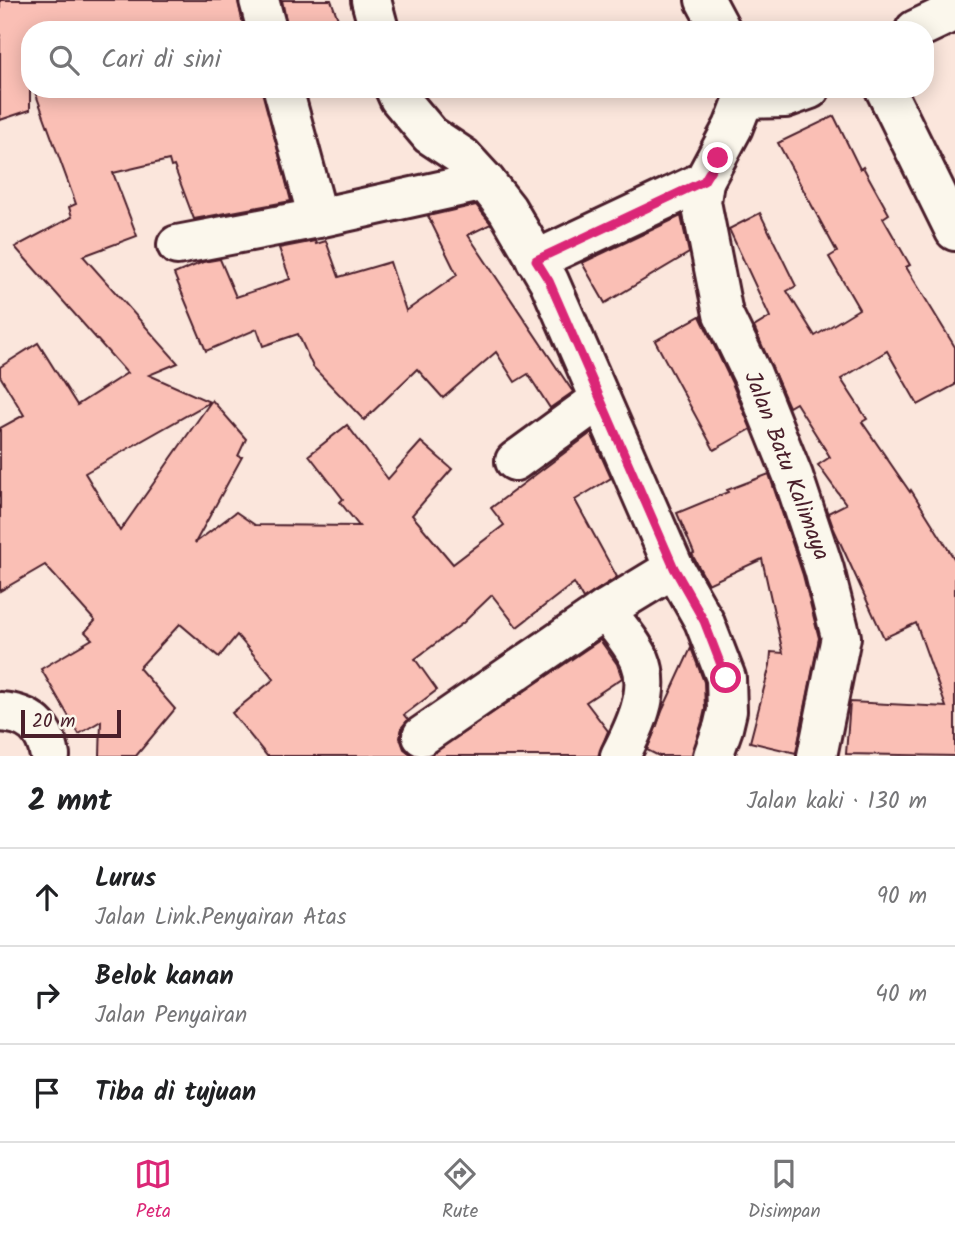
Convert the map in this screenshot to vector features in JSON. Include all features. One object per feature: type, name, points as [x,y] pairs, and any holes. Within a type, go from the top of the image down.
[{"type":"street","points":[[259,0],[265,21]]},
{"type":"street","points":[[371,0],[377,21]]},
{"type":"street","points":[[705,0],[716,21]]},
{"type":"street","points":[[934,21],[955,11]]},
{"type":"street","points":[[285,98],[318,218]]},
{"type":"street","points":[[399,98],[430,135],[463,157],[485,180],[507,209],[549,281],[674,568],[704,621],[726,678],[727,711],[713,756]]},
{"type":"street","points":[[536,260],[704,181],[733,127],[742,98]]},
{"type":"street","points":[[889,98],[955,230]]},
{"type":"street","points":[[177,245],[318,218],[485,180]]},
{"type":"street","name":"Jalan Batu Kalimaya","points":[[704,181],[701,202],[723,314],[752,374],[793,476],[824,569],[841,637],[817,756]]},
{"type":"street","points":[[514,461],[600,400]]},
{"type":"street","points":[[422,736],[605,610],[674,568]]},
{"type":"street","points":[[605,610],[641,662],[644,687],[636,725],[620,756]]},
{"type":"street","points":[[0,712],[36,724],[44,732],[50,756]]},
{"type":"building","points":[[0,0],[238,0],[242,21],[21,21],[21,98],[30,98],[30,110],[0,120]]},
{"type":"building","points":[[282,0],[331,0],[339,21],[286,21]]},
{"type":"building","points":[[37,98],[264,98],[291,201],[194,219],[174,166],[171,167],[169,160],[113,173],[137,236],[83,256],[178,363],[149,375],[210,402],[85,473],[120,531],[212,400],[246,439],[238,456],[242,457],[195,543],[236,512],[255,525],[359,526],[340,502],[343,499],[309,455],[347,425],[388,479],[421,442],[452,469],[412,515],[453,564],[504,525],[491,508],[591,433],[611,478],[575,500],[617,577],[583,599],[574,583],[517,627],[492,595],[463,623],[415,659],[437,690],[404,715],[408,720],[402,727],[400,738],[404,749],[413,756],[267,756],[232,713],[274,679],[237,635],[219,657],[180,624],[139,668],[175,709],[136,756],[100,756],[101,721],[79,734],[41,669],[92,639],[85,632],[95,621],[45,565],[0,591],[0,428],[24,415],[0,376],[0,367],[38,343],[77,405],[127,373],[15,247],[72,217],[69,207],[76,204]]},
{"type":"building","points":[[834,116],[860,169],[863,167],[889,214],[883,218],[910,265],[906,267],[955,347],[955,385],[918,405],[887,351],[841,379],[867,419],[862,422],[910,492],[911,490],[955,560],[955,756],[846,754],[850,702],[946,707],[916,623],[884,638],[833,527],[828,513],[846,504],[818,465],[830,457],[796,403],[789,407],[754,327],[770,317],[729,229],[760,213],[796,286],[787,291],[815,336],[859,309],[829,257],[837,252],[778,143]]},
{"type":"building","points":[[476,205],[491,224],[468,235],[573,392],[550,408],[528,374],[515,382],[496,352],[443,398],[417,369],[364,420],[313,367],[298,334],[263,346],[257,329],[206,351],[174,274],[203,262],[220,259],[236,297],[290,279],[279,248],[326,241],[339,277],[390,262],[406,311],[457,275],[428,216]]},
{"type":"building","points":[[681,216],[689,253],[605,303],[582,263]]},
{"type":"building","points":[[700,316],[751,429],[714,450],[655,341]]},
{"type":"building","points":[[769,474],[803,575],[819,638],[796,753],[750,742],[771,652],[783,653],[762,559],[708,584],[692,554],[694,553],[677,513]]},
{"type":"building","points":[[600,640],[617,664],[622,678],[586,702],[608,731],[598,756],[429,756]]},
{"type":"building","points":[[691,648],[704,682],[705,709],[692,756],[659,756],[647,750]]},
{"type":"route","points":[[718,158],[704,181],[536,260],[549,281],[674,568],[704,621],[726,678]]}]
